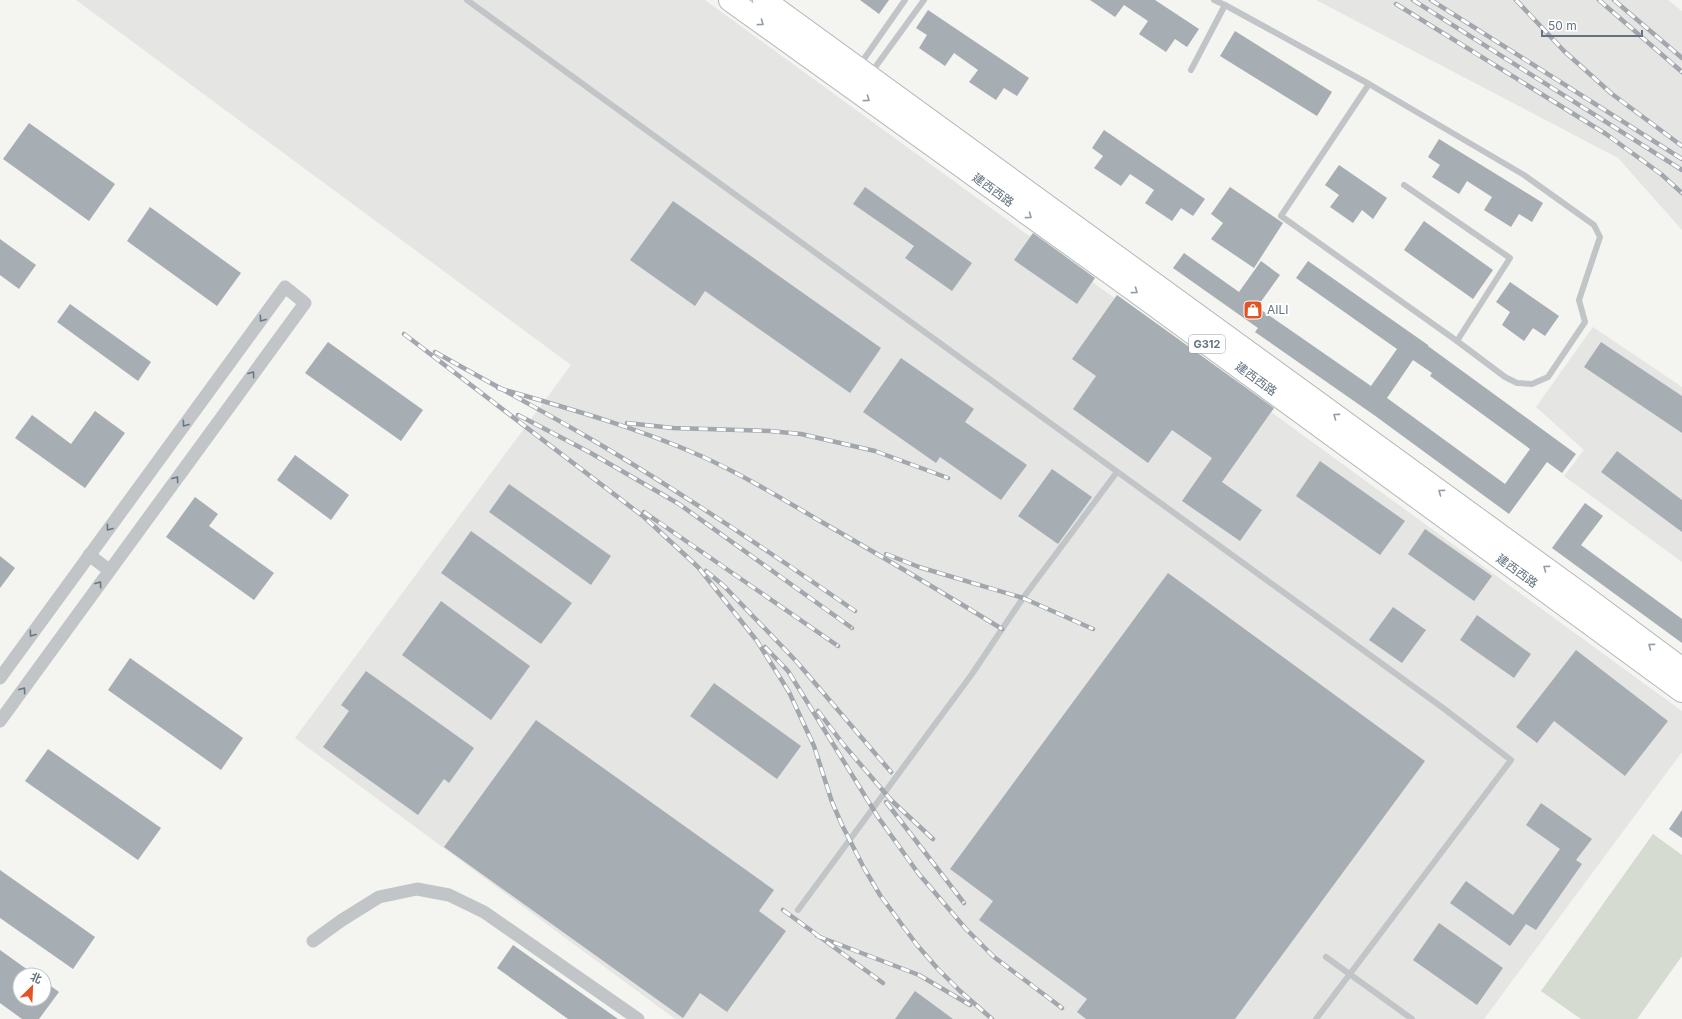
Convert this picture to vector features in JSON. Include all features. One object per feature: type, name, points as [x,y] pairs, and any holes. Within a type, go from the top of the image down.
[{"type":"highway","name":"建西西路","points":[[730,0],[1138,293],[1682,691]]},
{"type":"highway","name":"建西西路","points":[[764,0],[1586,597],[1682,669]]},
{"type":"street","points":[[0,678],[285,287],[305,303],[0,721]]},
{"type":"street","points":[[89,555],[109,570]]},
{"type":"street","points":[[313,941],[342,920],[380,897],[417,889],[449,895],[484,912],[638,1019]]},
{"type":"lane","points":[[467,0],[1443,708],[1511,760],[1316,1019]]},
{"type":"lane","points":[[863,72],[905,0]]},
{"type":"lane","points":[[863,72],[924,0]]},
{"type":"lane","points":[[1214,0],[1369,84],[1524,175],[1594,225],[1600,237],[1579,300],[1585,322],[1548,377],[1532,384],[1517,383],[1505,377],[1457,340],[1281,216],[1369,84]]},
{"type":"lane","points":[[1191,70],[1225,5]]},
{"type":"lane","points":[[1404,186],[1510,258],[1457,340]]},
{"type":"lane","points":[[798,910],[972,674],[1023,598],[1117,472]]},
{"type":"lane","points":[[1326,957],[1412,1019]]},
{"type":"shaded area","points":[[76,0],[705,0],[1682,711],[1682,752],[1484,1019],[675,1019],[295,738],[571,365]]},
{"type":"shaded area","points":[[1316,0],[1668,0],[1682,11],[1682,230],[1618,158]]},
{"type":"shaded area","points":[[1593,327],[1682,387],[1682,562],[1564,476],[1584,450],[1536,407]]},
{"type":"shaded area","points":[[1653,834],[1682,855],[1682,956],[1637,1019],[1581,1019],[1541,991]]},
{"type":"building","points":[[860,0],[889,0],[879,14]]},
{"type":"building","points":[[1090,0],[1155,0],[1199,29],[1187,47],[1175,39],[1166,52],[1139,34],[1148,21],[1124,5],[1115,17]]},
{"type":"building","points":[[928,10],[1029,78],[1017,96],[1004,88],[996,100],[969,82],[978,70],[954,53],[945,66],[919,48],[927,35],[916,28]]},
{"type":"building","points":[[1235,31],[1332,92],[1317,116],[1220,56]]},
{"type":"building","points":[[29,123],[115,184],[89,221],[3,159]]},
{"type":"building","points":[[1104,130],[1205,199],[1193,216],[1181,208],[1172,221],[1145,203],[1154,190],[1130,174],[1121,186],[1094,168],[1103,156],[1092,148]]},
{"type":"building","points":[[1439,139],[1543,203],[1532,222],[1519,214],[1511,227],[1484,210],[1492,197],[1467,181],[1459,194],[1432,177],[1440,165],[1428,157]]},
{"type":"building","points":[[1339,165],[1387,198],[1373,219],[1362,210],[1353,223],[1330,207],[1339,195],[1325,185]]},
{"type":"building","points":[[865,187],[972,263],[952,291],[905,258],[914,246],[853,204]]},
{"type":"building","points":[[1230,187],[1283,223],[1254,268],[1211,239],[1223,223],[1211,214]]},
{"type":"building","points":[[673,201],[881,348],[850,393],[705,291],[695,306],[630,260]]},
{"type":"building","points":[[150,207],[241,273],[217,306],[127,241]]},
{"type":"building","points":[[1424,221],[1493,270],[1473,299],[1404,250]]},
{"type":"building","points":[[1033,233],[1095,278],[1077,304],[1014,260]]},
{"type":"building","points":[[0,239],[36,265],[19,289],[0,275]]},
{"type":"building","points":[[1184,253],[1239,292],[1261,261],[1280,275],[1257,307],[1371,386],[1397,349],[1296,278],[1308,261],[1428,345],[1576,454],[1562,473],[1547,462],[1509,514],[1374,415],[1255,332],[1258,328],[1173,268]],"holes":[[[1413,360],[1432,373],[1430,376],[1530,449],[1505,484],[1387,398]]]},
{"type":"building","points":[[1510,282],[1559,316],[1545,336],[1533,328],[1524,341],[1502,325],[1510,312],[1496,302]]},
{"type":"building","points":[[1117,295],[1274,408],[1222,482],[1262,510],[1240,541],[1182,501],[1212,458],[1172,430],[1148,463],[1073,409],[1096,376],[1072,359]]},
{"type":"building","points":[[70,304],[151,362],[138,381],[57,322]]},
{"type":"building","points":[[328,342],[423,410],[401,441],[305,373]]},
{"type":"building","points":[[1601,342],[1682,396],[1682,433],[1584,367]]},
{"type":"building","points":[[901,358],[974,409],[965,422],[1027,465],[1001,500],[940,457],[936,463],[863,412]]},
{"type":"building","points":[[95,411],[125,433],[85,488],[15,438],[32,415],[71,444]]},
{"type":"building","points":[[1617,451],[1682,500],[1682,532],[1601,472]]},
{"type":"building","points":[[295,455],[349,495],[331,520],[277,480]]},
{"type":"building","points":[[1320,461],[1405,521],[1380,555],[1296,496]]},
{"type":"building","points":[[1052,469],[1092,497],[1058,544],[1018,516]]},
{"type":"building","points":[[509,484],[611,556],[591,585],[489,512]]},
{"type":"building","points":[[195,497],[218,514],[209,526],[274,573],[254,600],[166,537]]},
{"type":"building","points":[[1585,503],[1603,516],[1581,545],[1682,619],[1682,643],[1552,548]]},
{"type":"building","points":[[1425,529],[1492,576],[1474,601],[1408,554]]},
{"type":"building","points":[[471,531],[572,603],[541,644],[441,573]]},
{"type":"building","points":[[0,556],[15,568],[0,588]]},
{"type":"building","points":[[1168,573],[1425,761],[1235,1019],[1086,1019],[1077,1012],[1087,999],[979,920],[993,901],[950,869]]},
{"type":"building","points":[[441,601],[530,666],[491,720],[402,655]]},
{"type":"building","points":[[1393,607],[1426,630],[1402,663],[1369,640]]},
{"type":"building","points":[[1477,615],[1531,654],[1514,678],[1460,640]]},
{"type":"building","points":[[1576,650],[1668,721],[1625,776],[1554,721],[1537,743],[1516,727]]},
{"type":"building","points":[[130,658],[243,738],[221,770],[108,690]]},
{"type":"building","points":[[366,671],[474,748],[449,783],[444,779],[418,815],[323,747],[349,711],[341,705]]},
{"type":"building","points":[[714,683],[801,746],[777,779],[690,716]]},
{"type":"building","points":[[536,720],[774,890],[759,911],[786,931],[727,1012],[700,993],[683,1018],[444,847]]},
{"type":"building","points":[[48,749],[161,828],[138,860],[25,781]]},
{"type":"building","points":[[1541,803],[1592,839],[1576,860],[1582,864],[1536,930],[1526,924],[1510,946],[1450,903],[1466,881],[1513,915],[1560,849],[1526,825]]},
{"type":"building","points":[[1682,810],[1682,838],[1669,829]]},
{"type":"building","points":[[0,870],[95,937],[73,969],[0,918]]},
{"type":"building","points":[[1439,923],[1503,968],[1477,1005],[1413,960]]},
{"type":"building","points":[[513,945],[618,1019],[568,1019],[497,968]]},
{"type":"building","points":[[0,950],[24,967],[12,967],[12,1007],[48,1007],[39,1019],[22,1019],[0,1003]]},
{"type":"building","points":[[52,987],[59,992],[52,1001]]},
{"type":"building","points":[[915,991],[953,1019],[895,1019]]},
{"type":"railway","points":[[1413,0],[1682,170]]},
{"type":"railway","points":[[1431,0],[1682,159]]},
{"type":"railway","points":[[1516,0],[1564,51],[1612,94],[1682,146]]},
{"type":"railway","points":[[1599,0],[1682,72]]},
{"type":"railway","points":[[1614,0],[1682,58]]},
{"type":"railway","points":[[1396,4],[1606,134],[1661,174],[1682,193]]},
{"type":"railway","points":[[404,334],[644,517],[698,567],[757,641],[789,692],[814,746],[832,802],[842,825],[880,895],[917,945],[938,969],[992,1019]]},
{"type":"railway","points":[[435,352],[576,430],[662,482],[727,524],[855,611]]},
{"type":"railway","points":[[498,388],[626,427],[717,463],[776,495],[1002,629]]},
{"type":"railway","points":[[518,415],[589,452],[679,504],[852,628]]},
{"type":"railway","points":[[627,423],[673,428],[770,431],[801,434],[875,451],[948,478]]},
{"type":"railway","points":[[644,512],[838,646]]},
{"type":"railway","points":[[886,554],[919,567],[1023,598],[1093,629]]},
{"type":"railway","points":[[706,571],[724,586],[796,661],[891,772]]},
{"type":"railway","points":[[765,647],[788,671],[878,817],[918,873],[966,929],[994,957],[1062,1008]]},
{"type":"railway","points":[[818,711],[843,744],[891,800],[933,839]]},
{"type":"railway","points":[[886,802],[964,903]]},
{"type":"railway","points":[[783,910],[883,983]]},
{"type":"railway","points":[[817,936],[919,975],[970,1005]]},
{"type":"place","name":"AILI","points":[[1253,310]]}]
